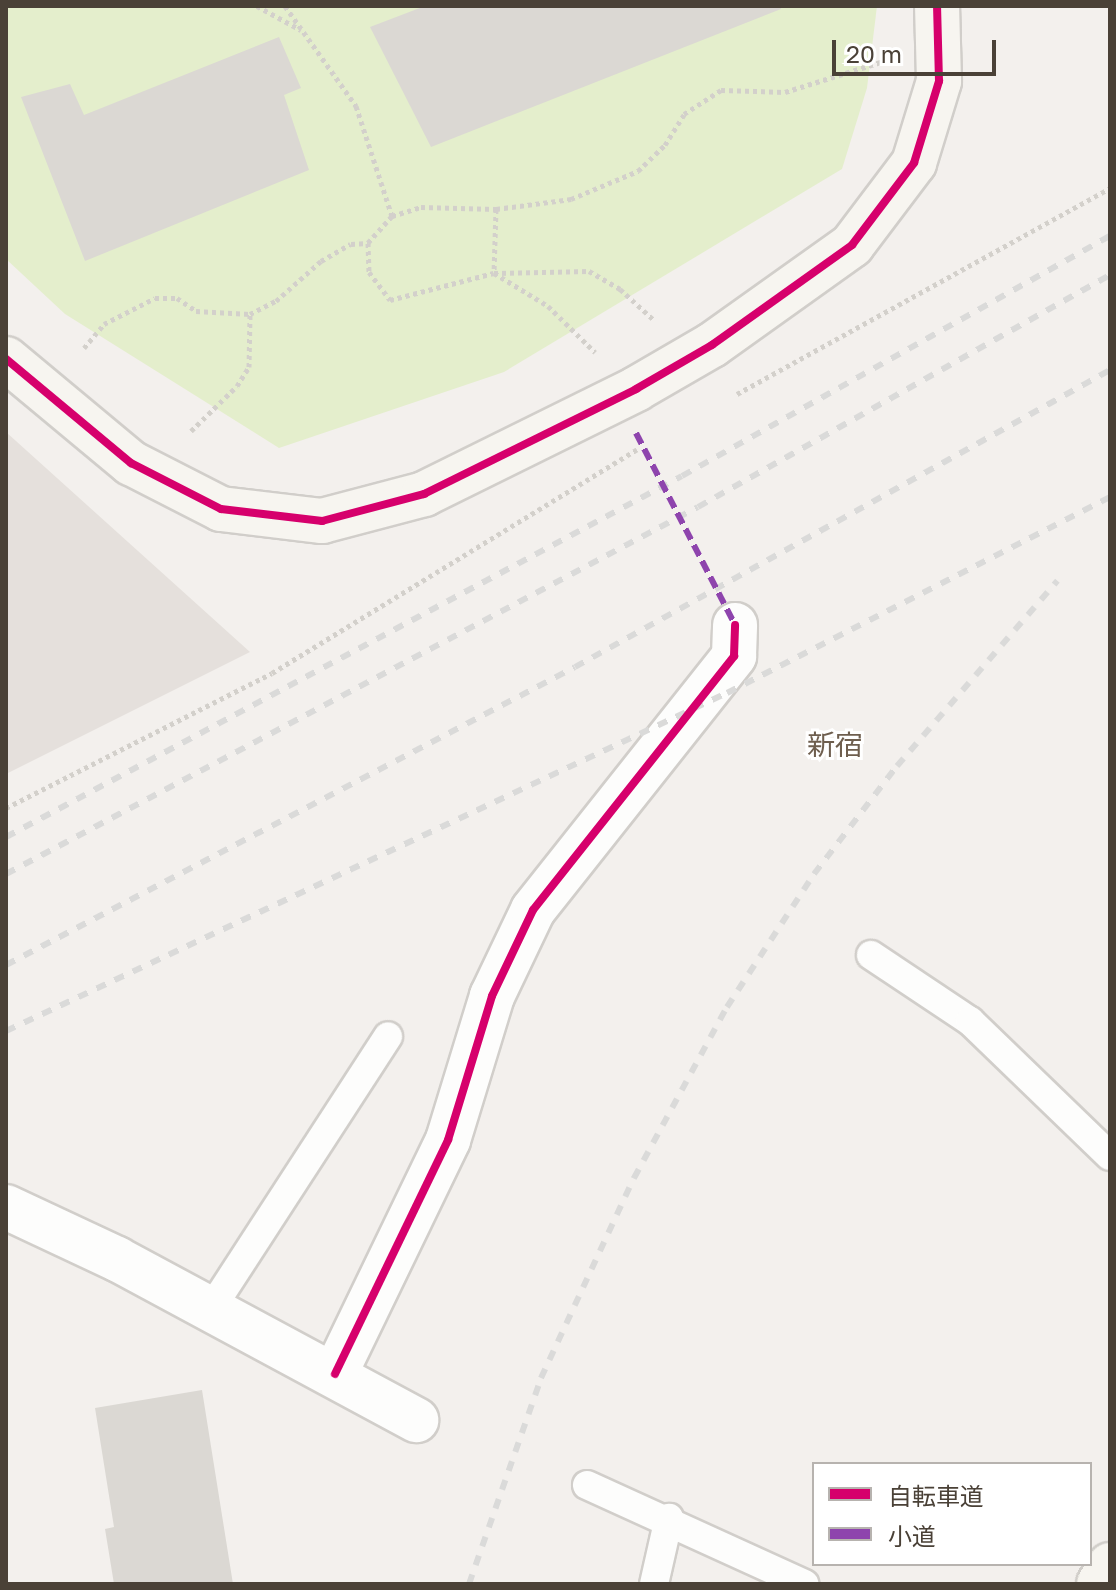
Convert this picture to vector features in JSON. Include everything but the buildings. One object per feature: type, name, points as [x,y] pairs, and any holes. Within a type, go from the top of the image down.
[{"type":"street","points":[[6,359],[131,463],[221,509],[322,521],[424,494],[649,382],[712,345],[852,245],[914,163],[939,81],[937,6]]},
{"type":"street","points":[[335,1374],[448,1140],[492,996],[533,910],[734,656],[735,625]]},
{"type":"street","points":[[6,1207],[211,1309],[416,1420]]},
{"type":"street","points":[[1099,1584],[1110,1565]]},
{"type":"lane","points":[[871,955],[970,1021],[1110,1156]]},
{"type":"lane","points":[[211,1309],[388,1036]]},
{"type":"lane","points":[[587,1485],[669,1518],[804,1584]]},
{"type":"lane","points":[[654,1584],[669,1518]]},
{"type":"path","points":[[257,6],[303,31]]},
{"type":"path","points":[[285,6],[356,106],[392,216]]},
{"type":"path","points":[[657,324],[620,289],[589,271],[494,273],[390,300],[369,272],[368,243],[392,216],[434,207],[496,209],[571,199],[638,171],[665,145],[684,114],[721,90],[785,92],[896,58]]},
{"type":"path","points":[[726,400],[1110,188]]},
{"type":"path","points":[[494,273],[496,209]]},
{"type":"path","points":[[84,348],[104,324],[155,298],[177,298],[196,311],[250,314],[276,301],[321,261],[351,244],[368,243]]},
{"type":"path","points":[[494,273],[548,306],[596,353]]},
{"type":"path","points":[[191,431],[237,386],[249,367],[250,314]]},
{"type":"path","points":[[6,808],[272,673],[644,445]]},
{"type":"shaded area","points":[[6,432],[250,652],[6,774]]},
{"type":"green space","points":[[6,6],[877,6],[867,88],[842,169],[504,372],[279,448],[65,314],[6,259]]},
{"type":"railway","points":[[6,837],[682,476],[1110,236]]},
{"type":"railway","points":[[6,874],[698,507],[1110,275]]},
{"type":"railway","points":[[6,965],[575,667],[1110,370]]},
{"type":"railway","points":[[6,1031],[727,693],[1110,497]]},
{"type":"railway","points":[[469,1584],[541,1378],[634,1178],[727,1007],[814,874],[897,766],[1057,581]]},
{"type":"marked path","points":[[636,433],[735,625]]},
{"type":"cycle path","points":[[6,359],[131,463],[221,509],[322,521],[424,494],[636,389],[712,345],[852,245],[914,163],[939,81],[937,6]]},
{"type":"cycle path","points":[[335,1374],[448,1140],[492,996],[533,910],[734,656],[735,625]]},
{"type":"district","name":"新宿","points":[[835,745]]}]
